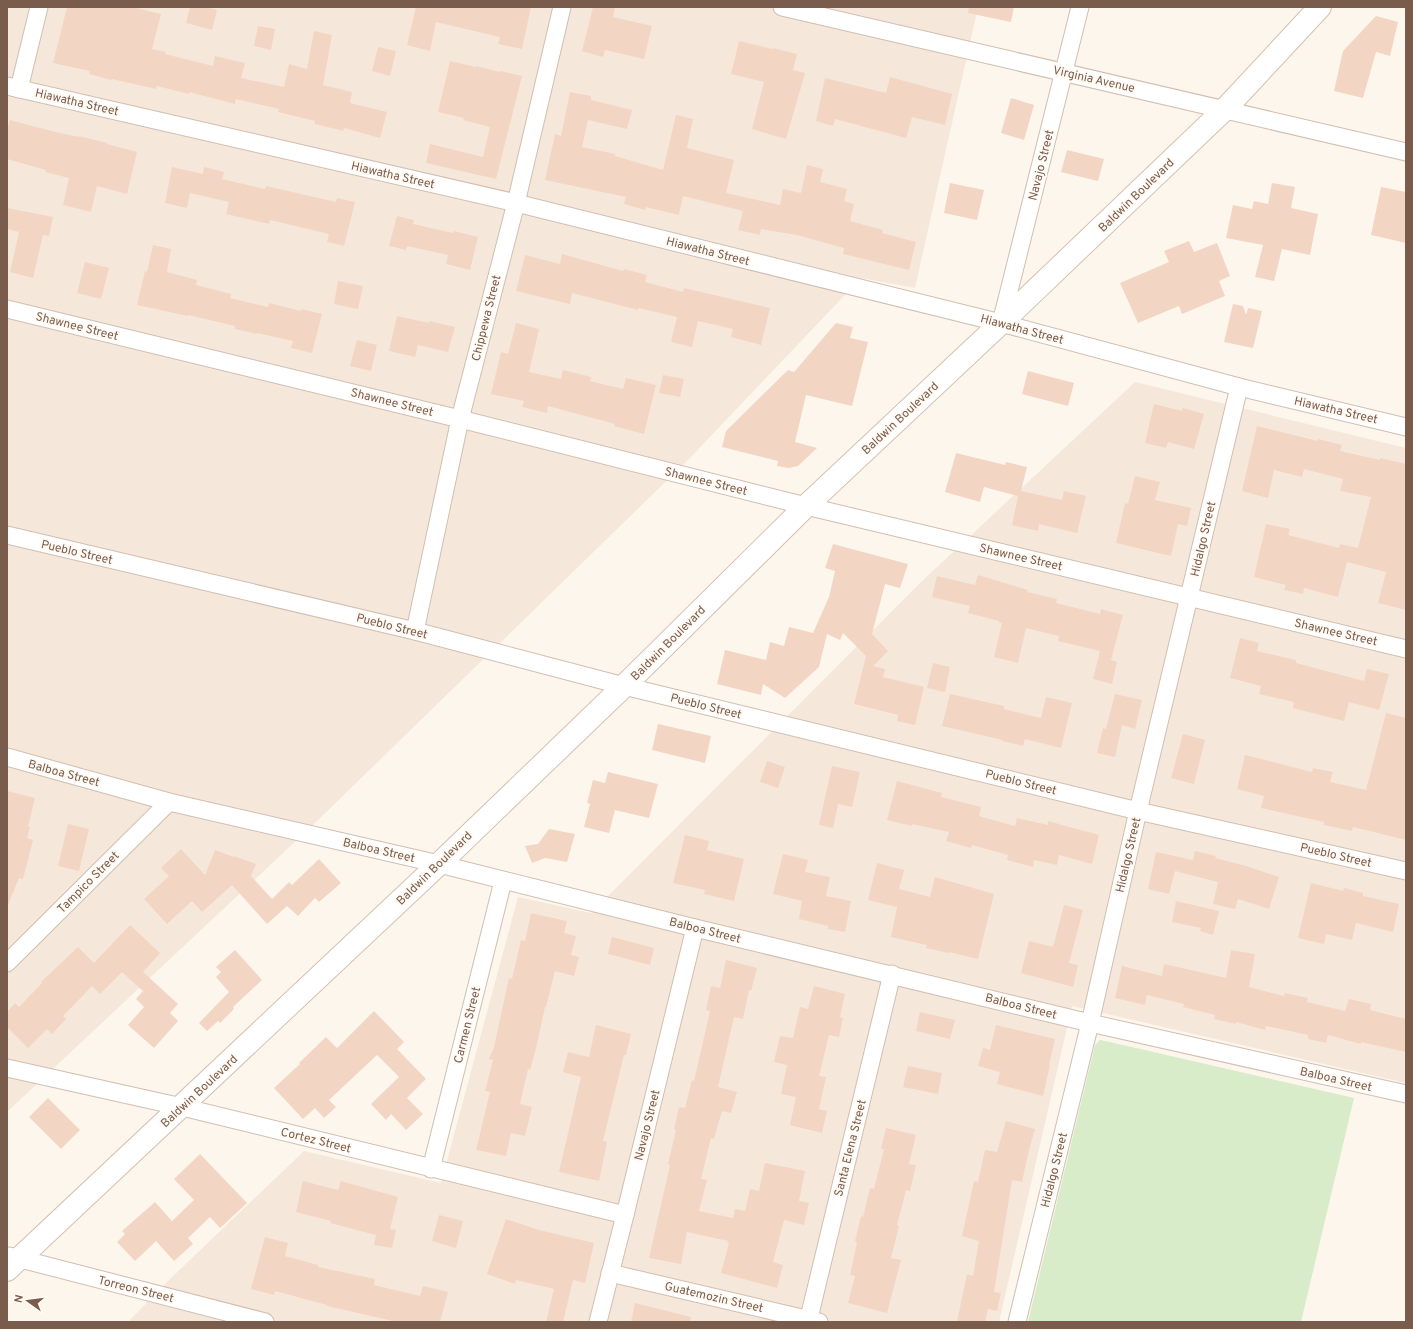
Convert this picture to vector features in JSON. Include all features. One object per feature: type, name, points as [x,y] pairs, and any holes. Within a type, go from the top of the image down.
[{"type":"main road","name":"Baldwin Boulevard","points":[[11,1262],[182,1107],[439,864],[624,686],[806,506],[1226,109],[1320,7]]},
{"type":"street","points":[[13,87],[39,7]]},
{"type":"street","name":"Chippewa Street","points":[[415,631],[460,419],[516,203],[562,7]]},
{"type":"street","name":"Virginia Avenue","points":[[782,7],[1406,152]]},
{"type":"street","name":"Navajo Street","points":[[1001,323],[1080,7]]},
{"type":"street","name":"Hiawatha Street","points":[[13,87],[516,203],[1001,323],[1239,387],[1406,427]]},
{"type":"street","name":"Shawnee Street","points":[[7,309],[460,419],[806,506],[1406,648]]},
{"type":"street","name":"Hidalgo Street","points":[[1017,1322],[1090,1023],[1138,811],[1239,387]]},
{"type":"street","name":"Pueblo Street","points":[[7,535],[415,631],[624,686],[1138,811],[1406,871]]},
{"type":"street","name":"Balboa Street","points":[[7,757],[169,802],[439,864],[695,928],[892,974],[1090,1023],[1406,1094]]},
{"type":"street","name":"Tampico Street","points":[[7,963],[169,802]]},
{"type":"street","name":"Carmen Street","points":[[431,1169],[503,880]]},
{"type":"street","name":"Navajo Street","points":[[598,1322],[695,928]]},
{"type":"street","name":"Santa Elena Street","points":[[812,1321],[892,974]]},
{"type":"street","name":"Cortez Street","points":[[7,1068],[182,1107],[431,1169],[625,1215]]},
{"type":"street","name":"Torreon Street","points":[[11,1262],[265,1322]]},
{"type":"street","name":"Guatemozin Street","points":[[610,1273],[812,1321]]},
{"type":"shaded area","points":[[7,7],[978,7],[915,288],[861,278],[689,459],[315,823],[7,1112]]},
{"type":"shaded area","points":[[1135,382],[1406,448],[1406,1083],[1072,1006],[999,1322],[128,1322],[169,1280],[304,1151],[441,1183],[518,897],[591,913],[921,582]]},
{"type":"green space","points":[[1100,1040],[1354,1098],[1301,1322],[1028,1322],[1095,1045]]},
{"type":"building","points":[[67,7],[132,7],[161,14],[152,49],[166,52],[165,54],[213,66],[215,56],[245,63],[241,78],[284,87],[289,64],[307,69],[314,31],[332,35],[323,85],[352,92],[350,103],[387,112],[380,138],[344,128],[343,131],[315,124],[315,121],[278,112],[279,109],[236,99],[235,104],[189,92],[189,94],[157,86],[156,89],[111,80],[89,74],[90,71],[53,63]]},
{"type":"building","points":[[190,7],[204,7],[217,10],[212,30],[186,23]]},
{"type":"building","points":[[416,7],[531,7],[522,49],[498,44],[500,37],[436,22],[430,51],[407,45]]},
{"type":"building","points":[[593,7],[615,7],[613,17],[652,26],[644,59],[605,50],[603,57],[582,51]]},
{"type":"building","points":[[969,7],[1014,7],[1011,22],[968,13]]},
{"type":"building","points":[[1376,16],[1398,22],[1390,56],[1376,52],[1363,98],[1334,91],[1343,51]]},
{"type":"building","points":[[258,26],[275,29],[271,50],[254,46]]},
{"type":"building","points":[[739,41],[797,54],[793,70],[805,73],[786,139],[752,129],[764,82],[731,74]]},
{"type":"building","points":[[378,47],[396,51],[390,76],[372,71]]},
{"type":"building","points":[[450,61],[522,76],[496,179],[426,163],[430,144],[483,157],[490,127],[463,120],[464,118],[438,112]]},
{"type":"building","points":[[890,77],[952,94],[945,125],[912,117],[906,138],[835,119],[833,126],[816,121],[825,78],[886,93]]},
{"type":"building","points":[[570,92],[591,96],[591,100],[632,110],[627,129],[588,120],[582,147],[615,154],[615,156],[663,170],[676,115],[693,119],[687,148],[734,160],[726,193],[780,205],[783,189],[801,193],[807,165],[823,169],[820,182],[847,189],[844,201],[854,204],[850,221],[883,230],[882,233],[916,242],[909,270],[843,254],[844,248],[797,235],[761,229],[760,235],[738,230],[743,211],[683,196],[679,215],[646,207],[645,210],[624,204],[626,197],[545,180],[555,134],[561,136]]},
{"type":"building","points":[[1011,98],[1034,105],[1024,140],[1001,133]]},
{"type":"building","points":[[10,120],[55,132],[107,143],[137,152],[127,194],[97,186],[91,212],[63,205],[69,178],[45,172],[46,170],[7,159],[7,130]]},
{"type":"building","points":[[1067,150],[1104,159],[1098,181],[1061,172]]},
{"type":"building","points":[[172,167],[203,174],[204,167],[224,172],[222,179],[265,189],[266,186],[336,202],[337,198],[355,202],[344,246],[327,242],[329,234],[270,220],[269,224],[226,214],[229,202],[190,193],[187,208],[165,203]]},
{"type":"building","points":[[950,183],[984,190],[977,220],[944,213]]},
{"type":"building","points":[[1272,183],[1295,187],[1291,208],[1318,214],[1310,255],[1282,249],[1274,281],[1255,277],[1263,245],[1226,238],[1233,205],[1252,209],[1254,201],[1268,204]]},
{"type":"building","points":[[1381,187],[1406,192],[1406,243],[1371,235]]},
{"type":"building","points":[[7,208],[53,217],[49,236],[43,235],[33,278],[10,272],[19,232],[7,229]]},
{"type":"building","points":[[397,216],[414,220],[413,224],[478,237],[470,270],[446,264],[448,255],[407,246],[406,250],[389,246]]},
{"type":"building","points":[[1189,241],[1194,252],[1217,243],[1230,276],[1219,281],[1225,296],[1182,314],[1179,306],[1138,323],[1120,283],[1169,262],[1164,251]]},
{"type":"building","points":[[153,245],[171,249],[167,272],[197,280],[196,285],[231,294],[230,298],[268,307],[269,303],[301,311],[301,309],[322,314],[312,353],[291,348],[293,341],[235,329],[235,326],[188,315],[137,305]]},
{"type":"building","points":[[562,254],[623,271],[624,269],[647,275],[645,282],[683,292],[684,288],[770,308],[761,345],[731,337],[733,329],[698,321],[692,347],[671,342],[677,317],[639,308],[638,310],[572,293],[570,304],[516,291],[525,255],[560,264]]},
{"type":"building","points":[[85,262],[109,268],[101,299],[77,293]]},
{"type":"building","points":[[338,281],[363,286],[358,309],[334,304]]},
{"type":"building","points":[[1233,304],[1243,306],[1246,315],[1248,308],[1262,311],[1253,348],[1224,342]]},
{"type":"building","points":[[397,316],[455,327],[448,352],[418,345],[415,357],[389,351]]},
{"type":"building","points":[[516,323],[539,329],[529,372],[561,379],[563,370],[591,377],[590,381],[623,389],[626,378],[656,385],[644,434],[614,426],[615,424],[548,406],[547,413],[522,407],[524,401],[491,394],[501,352],[508,354]]},
{"type":"building","points":[[836,323],[853,327],[850,338],[868,342],[852,406],[806,395],[795,442],[817,448],[798,466],[789,468],[777,466],[778,461],[722,447],[726,431],[788,370],[794,372]]},
{"type":"building","points":[[357,340],[377,345],[371,371],[350,366]]},
{"type":"building","points":[[1028,371],[1074,383],[1068,406],[1022,394]]},
{"type":"building","points":[[663,375],[684,379],[680,397],[659,393]]},
{"type":"building","points":[[1154,404],[1182,411],[1183,408],[1204,414],[1194,449],[1168,442],[1166,448],[1145,443]]},
{"type":"building","points":[[1257,426],[1318,441],[1318,439],[1342,445],[1340,451],[1406,464],[1406,610],[1378,603],[1386,572],[1347,562],[1338,597],[1304,588],[1303,594],[1284,590],[1286,585],[1254,577],[1266,524],[1290,529],[1288,535],[1339,548],[1340,544],[1358,548],[1371,497],[1340,491],[1343,479],[1304,469],[1302,477],[1274,470],[1268,498],[1242,491]]},
{"type":"building","points":[[956,453],[1005,465],[1006,462],[1027,467],[1021,491],[1062,500],[1064,491],[1086,496],[1077,533],[1039,524],[1038,531],[1012,525],[1018,496],[984,487],[980,502],[945,492]]},
{"type":"building","points":[[1135,476],[1160,482],[1155,500],[1191,508],[1187,526],[1178,524],[1171,556],[1116,543],[1125,503],[1128,504]]},
{"type":"building","points":[[833,544],[908,564],[900,588],[885,584],[872,634],[888,651],[873,666],[885,669],[883,677],[924,687],[915,725],[897,721],[898,715],[854,704],[866,656],[843,633],[840,640],[827,634],[819,667],[785,698],[763,684],[761,695],[717,684],[725,650],[766,660],[770,642],[784,646],[789,627],[813,633],[829,597],[835,571],[825,568]]},
{"type":"building","points":[[978,575],[1028,590],[1027,592],[1057,599],[1056,603],[1100,614],[1101,609],[1123,615],[1111,660],[1117,662],[1112,684],[1093,679],[1100,651],[1058,641],[1059,636],[1026,628],[1018,663],[994,657],[1002,623],[968,613],[970,606],[932,597],[937,576],[975,585]]},
{"type":"building","points":[[1240,638],[1259,643],[1257,651],[1296,660],[1296,663],[1364,681],[1367,669],[1389,674],[1379,710],[1349,702],[1344,721],[1293,708],[1294,702],[1259,694],[1261,686],[1230,678]]},
{"type":"building","points":[[933,663],[950,667],[945,692],[927,688]]},
{"type":"building","points":[[950,694],[1004,706],[1004,709],[1041,718],[1046,697],[1072,703],[1061,748],[1025,739],[1023,746],[942,726]]},
{"type":"building","points":[[1115,694],[1142,700],[1135,729],[1122,725],[1115,757],[1097,753],[1103,728],[1106,729]]},
{"type":"building","points":[[1386,713],[1406,718],[1406,840],[1353,827],[1352,831],[1324,825],[1324,822],[1261,808],[1264,796],[1237,789],[1245,755],[1312,772],[1313,768],[1333,772],[1330,782],[1366,790]]},
{"type":"building","points":[[658,724],[711,736],[705,763],[652,750]]},
{"type":"building","points":[[1183,734],[1205,740],[1194,784],[1171,778]]},
{"type":"building","points":[[767,761],[785,767],[778,788],[760,782]]},
{"type":"building","points":[[832,766],[860,772],[852,807],[838,804],[833,828],[819,825]]},
{"type":"building","points":[[608,772],[658,784],[649,818],[615,810],[609,833],[584,827],[590,804],[587,803],[593,780],[605,783]]},
{"type":"building","points":[[897,781],[942,793],[941,797],[981,807],[979,816],[1015,826],[1017,818],[1048,825],[1048,821],[1099,835],[1092,864],[1059,855],[1057,865],[1034,860],[1033,867],[1007,860],[1008,855],[972,845],[971,848],[946,841],[949,832],[887,820]]},
{"type":"building","points":[[7,791],[35,798],[27,838],[33,840],[23,879],[19,878],[8,905]]},
{"type":"building","points":[[68,824],[89,829],[79,871],[58,866]]},
{"type":"building","points":[[549,829],[575,834],[567,862],[545,858],[532,863],[525,846],[538,844]]},
{"type":"building","points":[[685,835],[709,841],[707,850],[744,859],[734,901],[704,894],[705,890],[673,883]]},
{"type":"building","points":[[181,849],[205,875],[215,850],[256,864],[251,876],[272,899],[289,882],[292,885],[319,859],[341,883],[319,902],[315,898],[298,916],[287,906],[267,924],[232,885],[202,912],[192,901],[167,924],[144,899],[169,876],[161,868]]},
{"type":"building","points":[[1195,851],[1216,856],[1215,858],[1279,877],[1269,909],[1238,899],[1235,909],[1213,904],[1218,882],[1175,871],[1169,894],[1148,889],[1156,852],[1193,860]]},
{"type":"building","points":[[783,854],[808,860],[805,872],[830,877],[826,896],[851,901],[845,932],[828,929],[828,926],[799,919],[802,901],[773,894]]},
{"type":"building","points":[[877,863],[904,870],[899,889],[930,897],[935,877],[994,894],[978,959],[926,948],[927,945],[891,937],[897,907],[868,900]]},
{"type":"building","points":[[1311,883],[1343,891],[1344,888],[1363,893],[1363,896],[1399,904],[1393,932],[1356,923],[1352,940],[1326,934],[1324,944],[1298,938]]},
{"type":"building","points":[[1176,901],[1219,911],[1213,935],[1200,931],[1201,928],[1172,922]]},
{"type":"building","points":[[1064,905],[1083,910],[1069,963],[1078,965],[1073,987],[1021,973],[1029,941],[1053,947]]},
{"type":"building","points":[[531,913],[567,921],[564,933],[576,936],[571,955],[579,957],[574,976],[555,971],[536,1048],[530,1070],[528,1069],[520,1104],[532,1107],[525,1136],[511,1133],[506,1156],[476,1150],[490,1092],[485,1091],[493,1060],[489,1059],[494,1047],[509,978],[512,979],[521,940],[525,941]]},
{"type":"building","points":[[130,925],[160,953],[143,972],[178,1004],[170,1013],[178,1021],[154,1048],[128,1025],[144,1007],[136,999],[143,991],[122,972],[100,994],[92,986],[63,1016],[66,1019],[52,1034],[47,1029],[28,1048],[7,1027],[7,1012],[15,1003],[19,1007],[42,983],[41,982],[78,947],[94,963]]},
{"type":"building","points":[[612,937],[654,948],[650,965],[608,954]]},
{"type":"building","points":[[235,950],[262,980],[233,1007],[234,1009],[220,1023],[218,1021],[207,1031],[199,1023],[229,992],[216,977],[221,972],[216,967]]},
{"type":"building","points":[[1231,950],[1255,954],[1249,987],[1284,996],[1285,993],[1308,998],[1307,1002],[1345,1011],[1349,999],[1371,1004],[1370,1010],[1406,1019],[1406,1052],[1361,1042],[1361,1044],[1328,1035],[1326,1043],[1308,1039],[1308,1035],[1266,1026],[1265,1030],[1236,1022],[1236,1024],[1214,1019],[1215,1015],[1183,1007],[1184,1004],[1147,995],[1145,1005],[1115,998],[1122,966],[1162,976],[1164,964],[1226,978]]},
{"type":"building","points":[[726,960],[757,968],[751,991],[749,990],[743,1019],[734,1017],[718,1087],[737,1092],[731,1113],[722,1111],[714,1139],[711,1138],[701,1179],[707,1180],[699,1211],[733,1218],[735,1209],[745,1211],[750,1189],[759,1191],[765,1163],[805,1171],[799,1201],[809,1203],[804,1225],[784,1220],[773,1262],[783,1265],[777,1288],[721,1273],[729,1243],[727,1243],[728,1241],[687,1232],[681,1264],[649,1258],[670,1165],[668,1164],[676,1130],[674,1129],[679,1107],[685,1108],[692,1080],[694,1081],[710,1011],[706,1010],[711,986],[720,988]]},
{"type":"building","points":[[814,986],[845,994],[840,1017],[843,1018],[839,1037],[829,1035],[819,1076],[826,1077],[819,1109],[827,1111],[822,1133],[790,1125],[796,1097],[781,1094],[787,1065],[774,1062],[780,1036],[793,1038],[800,1007],[808,1009]]},
{"type":"building","points":[[374,1011],[404,1042],[397,1049],[426,1079],[407,1098],[423,1114],[406,1130],[391,1114],[386,1120],[371,1104],[399,1077],[377,1055],[329,1100],[336,1107],[324,1118],[315,1108],[303,1119],[274,1088],[326,1037],[337,1048]]},
{"type":"building","points":[[920,1012],[955,1020],[950,1039],[916,1031]]},
{"type":"building","points":[[596,1025],[631,1034],[626,1055],[624,1055],[603,1141],[607,1142],[599,1181],[559,1172],[581,1077],[563,1072],[568,1052],[589,1057]]},
{"type":"building","points":[[996,1025],[1055,1039],[1043,1096],[997,1084],[1000,1072],[978,1066],[983,1048],[990,1050]]},
{"type":"building","points":[[908,1066],[942,1073],[938,1094],[903,1087]]},
{"type":"building","points":[[48,1098],[80,1130],[61,1149],[29,1117]]},
{"type":"building","points":[[1006,1121],[1035,1129],[1022,1182],[1012,1180],[994,1292],[1001,1293],[997,1311],[988,1309],[985,1322],[957,1322],[967,1274],[973,1276],[979,1241],[962,1236],[974,1181],[978,1182],[985,1150],[997,1152]]},
{"type":"building","points":[[886,1128],[916,1135],[909,1164],[916,1165],[910,1191],[906,1190],[897,1225],[899,1226],[891,1258],[901,1260],[887,1313],[848,1303],[855,1276],[850,1275],[857,1242],[855,1241],[870,1188],[874,1189],[884,1149],[881,1149]]},
{"type":"building","points":[[200,1154],[247,1203],[220,1228],[210,1217],[188,1238],[193,1244],[174,1261],[156,1241],[135,1261],[117,1242],[125,1234],[122,1231],[155,1202],[172,1221],[194,1200],[174,1179]]},
{"type":"building","points":[[303,1181],[338,1190],[341,1181],[398,1197],[390,1229],[396,1230],[392,1248],[374,1245],[376,1235],[296,1212]]},
{"type":"building","points":[[439,1215],[463,1221],[456,1248],[432,1241]]},
{"type":"building","points":[[506,1219],[539,1230],[594,1243],[585,1283],[573,1280],[563,1322],[546,1322],[554,1289],[516,1280],[515,1284],[487,1274]]},
{"type":"building","points":[[265,1237],[288,1243],[285,1256],[318,1265],[318,1267],[375,1279],[374,1285],[420,1296],[423,1286],[448,1292],[440,1322],[397,1322],[327,1306],[275,1291],[274,1295],[251,1289]]},
{"type":"building","points":[[635,1303],[691,1317],[690,1322],[631,1322]]}]
